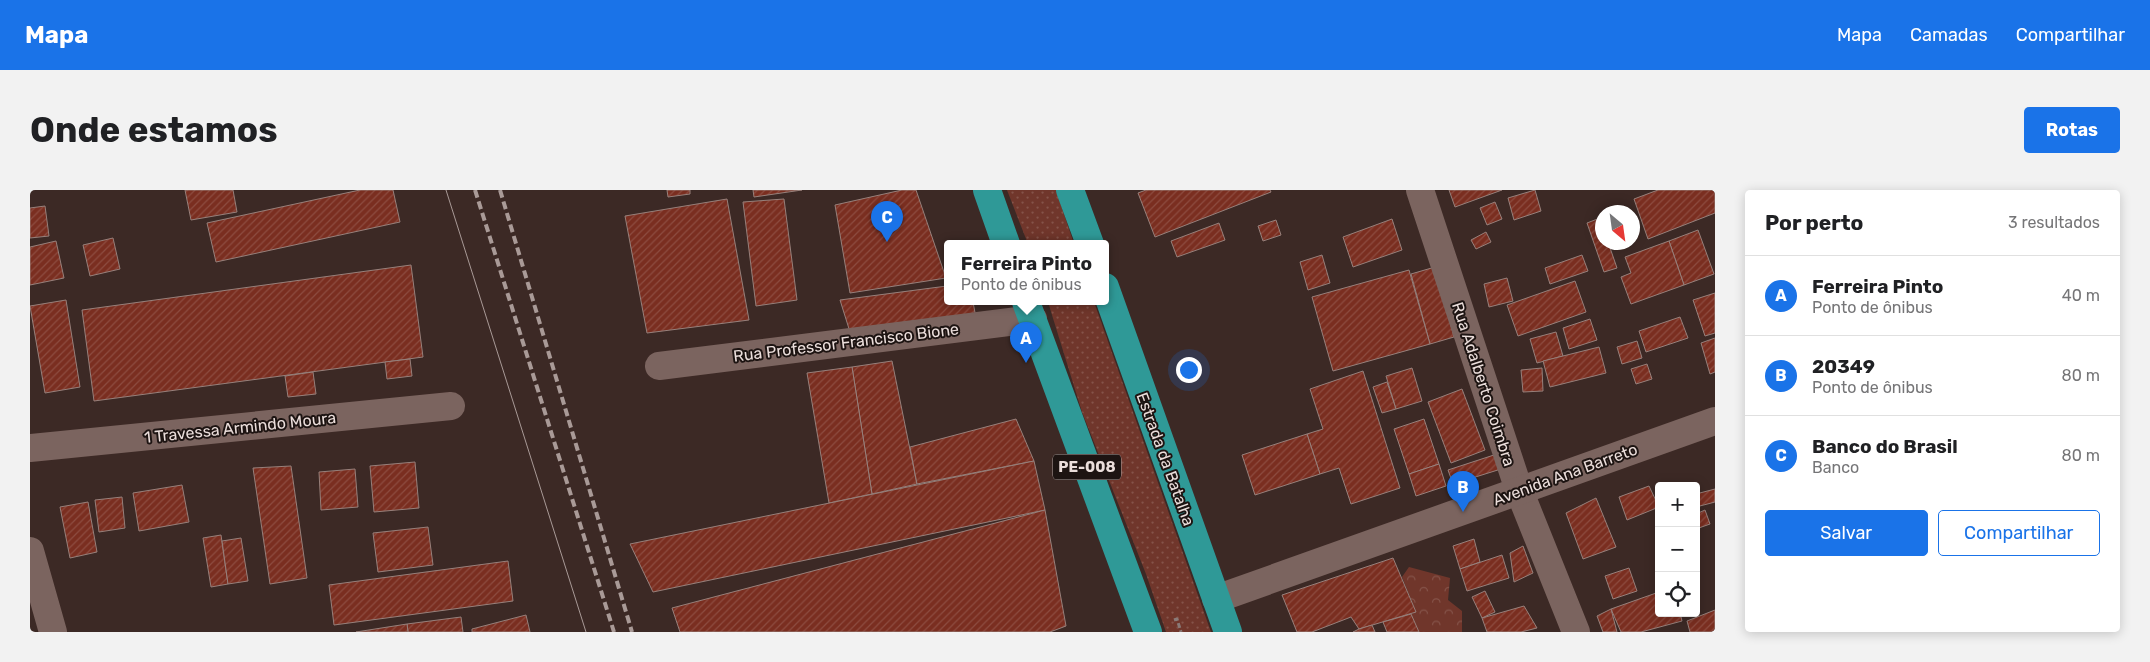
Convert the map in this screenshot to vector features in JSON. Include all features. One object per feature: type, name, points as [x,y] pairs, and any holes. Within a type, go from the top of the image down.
[{"type":"highway","points":[[987,190],[1005,240]]},
{"type":"highway","points":[[1070,190],[1089,240]]},
{"type":"highway","name":"Estrada da Batalha","points":[[1109,298],[1228,632]]},
{"type":"highway","name":"PE-008","points":[[1030,310],[1148,632]]},
{"type":"street","name":"Rua Adalberto Coimbra","points":[[1420,190],[1519,490],[1576,632]]},
{"type":"street","name":"Rua Professor Francisco Bione","points":[[659,366],[1030,310]]},
{"type":"street","name":"1 Travessa Armindo Moura","points":[[30,448],[451,406]]},
{"type":"street","name":"Avenida Ana Barreto","points":[[1216,599],[1715,420]]},
{"type":"street","points":[[30,552],[53,632]]},
{"type":"green space","points":[[1007,190],[1056,190],[1073,240],[1026,240]]},
{"type":"green space","points":[[1049,305],[1095,305],[1211,632],[1166,632],[1146,574],[1082,412]]},
{"type":"green space","points":[[1409,567],[1450,578],[1448,600],[1462,611],[1462,632],[1419,632],[1411,614],[1416,612],[1402,577]]},
{"type":"building","points":[[185,190],[233,190],[237,212],[191,220]]},
{"type":"building","points":[[360,190],[393,190],[400,222],[216,262],[207,223]]},
{"type":"building","points":[[667,190],[690,190],[690,194],[668,197]]},
{"type":"building","points":[[753,190],[802,190],[754,197]]},
{"type":"building","points":[[902,190],[916,190],[944,272],[944,278],[850,293],[835,205]]},
{"type":"building","points":[[1146,190],[1270,190],[1271,192],[1155,237],[1138,193]]},
{"type":"building","points":[[1449,190],[1502,190],[1455,207]]},
{"type":"building","points":[[1535,190],[1541,211],[1514,220],[1508,198]]},
{"type":"building","points":[[1658,190],[1715,190],[1715,213],[1648,239],[1640,216],[1640,205],[1636,205],[1634,199]]},
{"type":"building","points":[[727,199],[749,320],[647,333],[625,216]]},
{"type":"building","points":[[784,199],[797,300],[756,306],[743,202]]},
{"type":"building","points":[[1495,202],[1502,219],[1487,225],[1480,208]]},
{"type":"building","points":[[45,206],[49,236],[30,238],[30,208]]},
{"type":"building","points":[[1392,219],[1402,250],[1353,267],[1343,237]]},
{"type":"building","points":[[1276,220],[1281,235],[1263,241],[1258,226]]},
{"type":"building","points":[[1595,220],[1595,246],[1587,223]]},
{"type":"building","points":[[1219,223],[1225,240],[1177,257],[1171,241]]},
{"type":"building","points":[[1698,230],[1714,274],[1684,285],[1669,241]]},
{"type":"building","points":[[1486,232],[1491,242],[1476,249],[1471,240]]},
{"type":"building","points":[[113,238],[120,269],[90,276],[83,245]]},
{"type":"building","points":[[56,241],[64,278],[30,285],[30,247]]},
{"type":"building","points":[[1669,241],[1684,285],[1631,304],[1621,277],[1631,273],[1625,257]]},
{"type":"building","points":[[1596,250],[1611,250],[1617,268],[1604,272]]},
{"type":"building","points":[[1322,255],[1330,283],[1308,290],[1300,262]]},
{"type":"building","points":[[1582,255],[1588,271],[1550,284],[1545,268]]},
{"type":"building","points":[[411,265],[423,357],[94,401],[82,310]]},
{"type":"building","points":[[1435,267],[1454,337],[1430,344],[1411,274]]},
{"type":"building","points":[[1409,270],[1430,344],[1333,371],[1312,297]]},
{"type":"building","points":[[1507,278],[1513,301],[1489,307],[1484,284]]},
{"type":"building","points":[[1575,281],[1586,312],[1518,336],[1507,305]]},
{"type":"building","points":[[944,286],[944,305],[974,305],[976,318],[850,332],[840,300]]},
{"type":"building","points":[[1715,293],[1715,333],[1705,336],[1693,300]]},
{"type":"building","points":[[66,300],[80,387],[45,393],[30,306]]},
{"type":"building","points":[[1680,317],[1688,338],[1646,352],[1639,331]]},
{"type":"building","points":[[1590,319],[1597,340],[1569,349],[1563,328]]},
{"type":"building","points":[[1556,332],[1563,356],[1537,363],[1530,339]]},
{"type":"building","points":[[1715,338],[1715,372],[1710,374],[1701,343]]},
{"type":"building","points":[[1637,341],[1642,358],[1622,364],[1617,347]]},
{"type":"building","points":[[1599,347],[1606,373],[1550,387],[1543,361]]},
{"type":"building","points":[[410,359],[412,376],[387,379],[385,362]]},
{"type":"building","points":[[892,361],[917,484],[872,494],[852,367]]},
{"type":"building","points":[[1647,364],[1652,379],[1636,384],[1631,369]]},
{"type":"building","points":[[852,367],[872,494],[829,503],[807,373]]},
{"type":"building","points":[[1412,368],[1422,401],[1396,409],[1386,376]]},
{"type":"building","points":[[1542,368],[1543,391],[1523,392],[1521,370]]},
{"type":"building","points":[[1363,371],[1400,488],[1351,504],[1339,468],[1320,474],[1307,434],[1323,429],[1310,389]]},
{"type":"building","points":[[313,372],[316,394],[288,397],[285,376]]},
{"type":"building","points":[[1387,382],[1396,409],[1382,413],[1373,387]]},
{"type":"building","points":[[1462,389],[1485,450],[1451,463],[1428,402]]},
{"type":"building","points":[[1016,419],[1034,461],[917,484],[910,447]]},
{"type":"building","points":[[1424,419],[1439,464],[1409,474],[1394,429]]},
{"type":"building","points":[[1307,434],[1320,474],[1255,495],[1242,455]]},
{"type":"building","points":[[1497,454],[1501,469],[1453,484],[1448,470]]},
{"type":"building","points":[[1034,461],[1045,510],[653,592],[630,544]]},
{"type":"building","points":[[415,462],[419,508],[374,512],[370,466]]},
{"type":"building","points":[[1439,464],[1446,486],[1416,496],[1409,474]]},
{"type":"building","points":[[291,466],[307,578],[270,584],[253,468]]},
{"type":"building","points":[[355,469],[358,507],[321,510],[319,472]]},
{"type":"building","points":[[182,485],[189,522],[139,531],[133,493]]},
{"type":"building","points":[[1649,486],[1655,499],[1655,509],[1627,520],[1619,497]]},
{"type":"building","points":[[1715,489],[1715,502],[1700,506],[1700,493]]},
{"type":"building","points":[[122,497],[125,528],[99,532],[95,500]]},
{"type":"building","points":[[1596,498],[1616,547],[1583,559],[1566,513]]},
{"type":"building","points":[[88,502],[97,552],[70,558],[60,507]]},
{"type":"building","points":[[1045,510],[1066,626],[1050,632],[680,632],[672,608]]},
{"type":"building","points":[[1705,510],[1710,524],[1700,528],[1700,512]]},
{"type":"building","points":[[428,527],[433,565],[378,572],[373,533]]},
{"type":"building","points":[[221,535],[228,584],[211,587],[203,538]]},
{"type":"building","points":[[241,538],[248,581],[228,584],[222,541]]},
{"type":"building","points":[[1474,539],[1480,562],[1460,569],[1453,546]]},
{"type":"building","points":[[1523,546],[1533,573],[1514,582],[1510,553]]},
{"type":"building","points":[[1502,555],[1509,578],[1467,591],[1460,569]]},
{"type":"building","points":[[1393,558],[1416,612],[1359,629],[1351,617],[1312,632],[1297,632],[1282,595]]},
{"type":"building","points":[[508,561],[513,601],[334,625],[329,585]]},
{"type":"building","points":[[1629,568],[1637,591],[1613,599],[1605,576]]},
{"type":"building","points":[[1485,591],[1495,612],[1482,618],[1472,597]]},
{"type":"building","points":[[1655,593],[1655,617],[1681,617],[1682,621],[1641,632],[1621,632],[1611,609]]},
{"type":"building","points":[[1524,606],[1537,628],[1521,632],[1487,632],[1482,618]]},
{"type":"building","points":[[1611,609],[1617,632],[1603,632],[1597,616]]},
{"type":"building","points":[[1715,610],[1715,632],[1690,632],[1687,621]]},
{"type":"building","points":[[1411,614],[1419,632],[1387,632],[1383,622]]},
{"type":"building","points":[[526,615],[530,632],[472,632],[472,629]]},
{"type":"building","points":[[461,617],[463,632],[408,632],[407,624]]},
{"type":"building","points":[[407,624],[408,632],[356,632]]},
{"type":"building","points":[[1372,625],[1375,632],[1353,632],[1359,629]]},
{"type":"tram line","points":[[446,190],[586,632]]},
{"type":"railway","points":[[475,190],[614,632]]},
{"type":"railway","points":[[500,190],[632,632]]},
{"type":"place","name":"Banco do Brasil","points":[[887,242]]},
{"type":"place","name":"Ferreira Pinto","points":[[1026,363]]},
{"type":"place","name":"20349","points":[[1463,512]]}]
